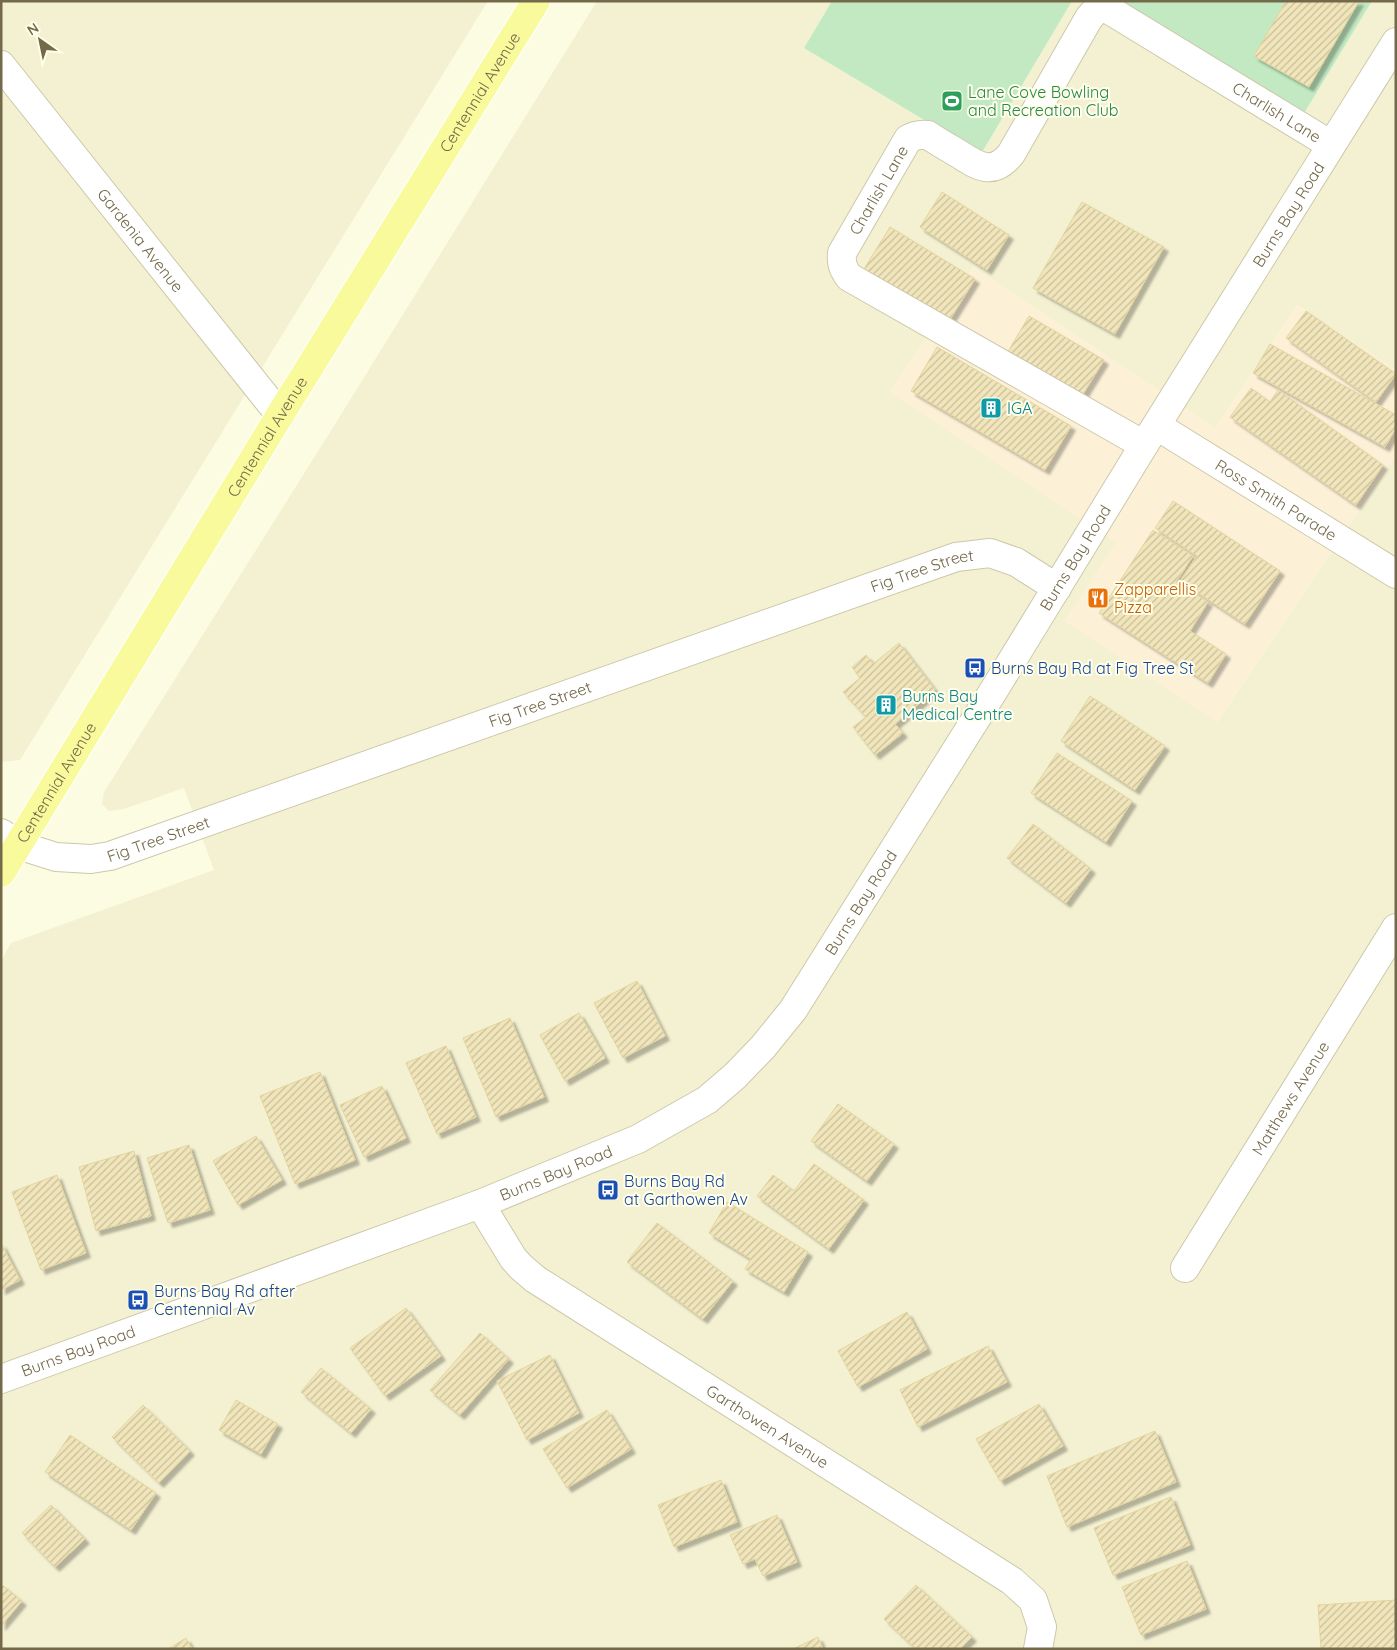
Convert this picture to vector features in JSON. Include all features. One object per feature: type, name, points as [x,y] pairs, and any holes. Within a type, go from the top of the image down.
[{"type":"main road","name":"Centennial Avenue","points":[[1,873],[10,839],[280,414],[535,2]]},
{"type":"street","name":"Charlish Lane","points":[[1151,436],[849,277],[843,270],[841,263],[842,253],[908,139],[914,135],[928,135],[974,164],[984,168],[994,167],[1003,163],[1011,154],[1088,18],[1096,10],[1102,8],[1112,11],[1331,145]]},
{"type":"street","name":"Burns Bay Road","points":[[1,1379],[480,1204],[638,1139],[707,1100],[735,1076],[763,1047],[793,1010],[1396,42]]},
{"type":"street","name":"Gardenia Avenue","points":[[1,66],[280,414]]},
{"type":"street","name":"Ross Smith Parade","points":[[1151,436],[1396,574]]},
{"type":"street","name":"Fig Tree Street","points":[[10,839],[56,857],[91,859],[110,856],[956,557],[990,553],[1016,562],[1057,588]]},
{"type":"street","name":"Matthews Avenue","points":[[1185,1268],[1396,928]]},
{"type":"street","name":"Garthowen Avenue","points":[[480,1204],[513,1258],[535,1278],[1012,1581],[1033,1600],[1042,1627],[1038,1649]]},
{"type":"shaded area","points":[[1,1],[488,1],[20,760],[1,762]]},
{"type":"shaded area","points":[[597,1],[832,1],[804,48],[981,154],[1072,1],[1111,1],[1303,115],[1372,1],[1396,1],[1396,370],[1297,305],[1215,428],[973,267],[890,392],[1116,542],[1217,722],[1396,456],[1396,1649],[1,1649],[1,961],[11,943],[214,870],[184,788],[124,809],[109,811],[102,804],[104,792],[337,421]]},
{"type":"shaded area","points":[[973,267],[1215,427],[1297,305],[1396,370],[1396,456],[1217,722],[1064,621],[1116,542],[890,392]]},
{"type":"green space","name":"Lane Cove Bowling and Recreation Club","points":[[832,1],[1072,1],[981,154],[804,48]]},
{"type":"green space","points":[[1111,1],[1372,1],[1303,115]]},
{"type":"building","points":[[1286,1],[1359,1],[1309,87],[1254,56]]},
{"type":"building","points":[[942,192],[1009,235],[987,270],[920,227]]},
{"type":"building","points":[[1082,202],[1164,247],[1115,334],[1033,288]]},
{"type":"building","points":[[890,227],[975,279],[949,321],[864,269]]},
{"type":"building","points":[[1306,311],[1396,374],[1376,402],[1286,338]]},
{"type":"building","points":[[1029,316],[1104,360],[1080,399],[1006,355]]},
{"type":"building","points":[[1270,344],[1396,415],[1396,428],[1385,447],[1253,373]]},
{"type":"building","name":"IGA","points":[[937,347],[1071,426],[1045,470],[911,391]]},
{"type":"building","points":[[1251,388],[1270,402],[1278,390],[1383,465],[1356,505],[1230,417]]},
{"type":"building","points":[[1173,501],[1280,571],[1245,624],[1180,581],[1197,556],[1155,528]]},
{"type":"building","points":[[1153,530],[1193,556],[1176,582],[1208,602],[1190,631],[1226,654],[1208,683],[1099,613]]},
{"type":"building","name":"Burns Bay Medical Centre","points":[[899,643],[935,690],[895,724],[903,733],[875,755],[853,727],[866,717],[843,692],[860,678],[852,667],[866,655],[873,664]]},
{"type":"building","points":[[1090,696],[1165,746],[1135,790],[1061,741]]},
{"type":"building","points":[[1057,753],[1132,801],[1106,842],[1031,793]]},
{"type":"building","points":[[1033,824],[1091,869],[1066,903],[1007,858]]},
{"type":"building","points":[[637,981],[665,1036],[623,1058],[594,1003]]},
{"type":"building","points":[[579,1013],[605,1058],[565,1081],[540,1035]]},
{"type":"building","points":[[510,1018],[544,1097],[496,1117],[463,1038]]},
{"type":"building","points":[[446,1046],[476,1117],[437,1134],[406,1063]]},
{"type":"building","points":[[320,1072],[355,1160],[295,1184],[260,1096]]},
{"type":"building","points":[[382,1086],[406,1138],[364,1157],[340,1105]]},
{"type":"building","points":[[838,1104],[894,1144],[867,1181],[811,1141]]},
{"type":"building","points":[[256,1136],[282,1180],[238,1205],[213,1161]]},
{"type":"building","points":[[189,1145],[210,1210],[168,1223],[147,1158]]},
{"type":"building","points":[[134,1151],[151,1216],[96,1231],[79,1167]]},
{"type":"building","points":[[814,1164],[864,1200],[829,1249],[757,1196],[773,1175],[794,1191]]},
{"type":"building","points":[[57,1175],[86,1253],[41,1270],[12,1192]]},
{"type":"building","points":[[727,1202],[808,1252],[784,1292],[745,1269],[751,1259],[709,1233]]},
{"type":"building","points":[[657,1223],[733,1281],[703,1319],[627,1262]]},
{"type":"building","points":[[1,1243],[20,1280],[1,1290]]},
{"type":"building","points":[[406,1308],[441,1356],[385,1396],[350,1348]]},
{"type":"building","points":[[907,1312],[927,1349],[858,1387],[838,1351]]},
{"type":"building","points":[[480,1333],[509,1359],[460,1415],[430,1390]]},
{"type":"building","points":[[988,1346],[1007,1382],[918,1427],[900,1390]]},
{"type":"building","points":[[550,1355],[579,1413],[527,1440],[497,1381]]},
{"type":"building","points":[[321,1368],[371,1409],[351,1433],[301,1392]]},
{"type":"building","points":[[236,1400],[278,1424],[261,1454],[219,1430]]},
{"type":"building","points":[[1039,1404],[1063,1446],[1000,1481],[976,1439]]},
{"type":"building","points":[[143,1405],[190,1451],[159,1483],[112,1437]]},
{"type":"building","points":[[607,1410],[631,1449],[567,1488],[543,1449]]},
{"type":"building","points":[[1155,1431],[1176,1482],[1067,1527],[1047,1476]]},
{"type":"building","points":[[70,1435],[156,1493],[131,1530],[45,1472]]},
{"type":"building","points":[[721,1480],[737,1522],[674,1547],[658,1505]]},
{"type":"building","points":[[1171,1497],[1190,1545],[1113,1575],[1094,1528]]},
{"type":"building","points":[[51,1505],[85,1539],[55,1567],[22,1533]]},
{"type":"building","points":[[777,1515],[797,1562],[763,1576],[755,1559],[743,1564],[730,1535]]},
{"type":"building","points":[[1187,1561],[1206,1609],[1141,1635],[1122,1587]]},
{"type":"building","points":[[1,1584],[22,1601],[1,1626]]},
{"type":"building","points":[[916,1585],[972,1637],[960,1649],[916,1649],[884,1619]]},
{"type":"building","points":[[1396,1600],[1396,1649],[1321,1649],[1318,1605]]},
{"type":"building","points":[[818,1637],[823,1649],[793,1649]]},
{"type":"building","points":[[186,1638],[192,1649],[168,1649]]},
{"type":"place","name":"Lane Cove Bowling and Recreation Club","points":[[952,101]]},
{"type":"place","name":"IGA","points":[[991,408]]},
{"type":"place","name":"Zapparellis Pizza","points":[[1098,598]]},
{"type":"place","name":"Burns Bay Rd at Fig Tree St","points":[[975,668]]},
{"type":"place","name":"Burns Bay Medical Centre","points":[[886,705]]},
{"type":"place","name":"Burns Bay Rd at Garthowen Av","points":[[608,1190]]},
{"type":"place","name":"Burns Bay Rd after Centennial Av","points":[[138,1300]]}]
